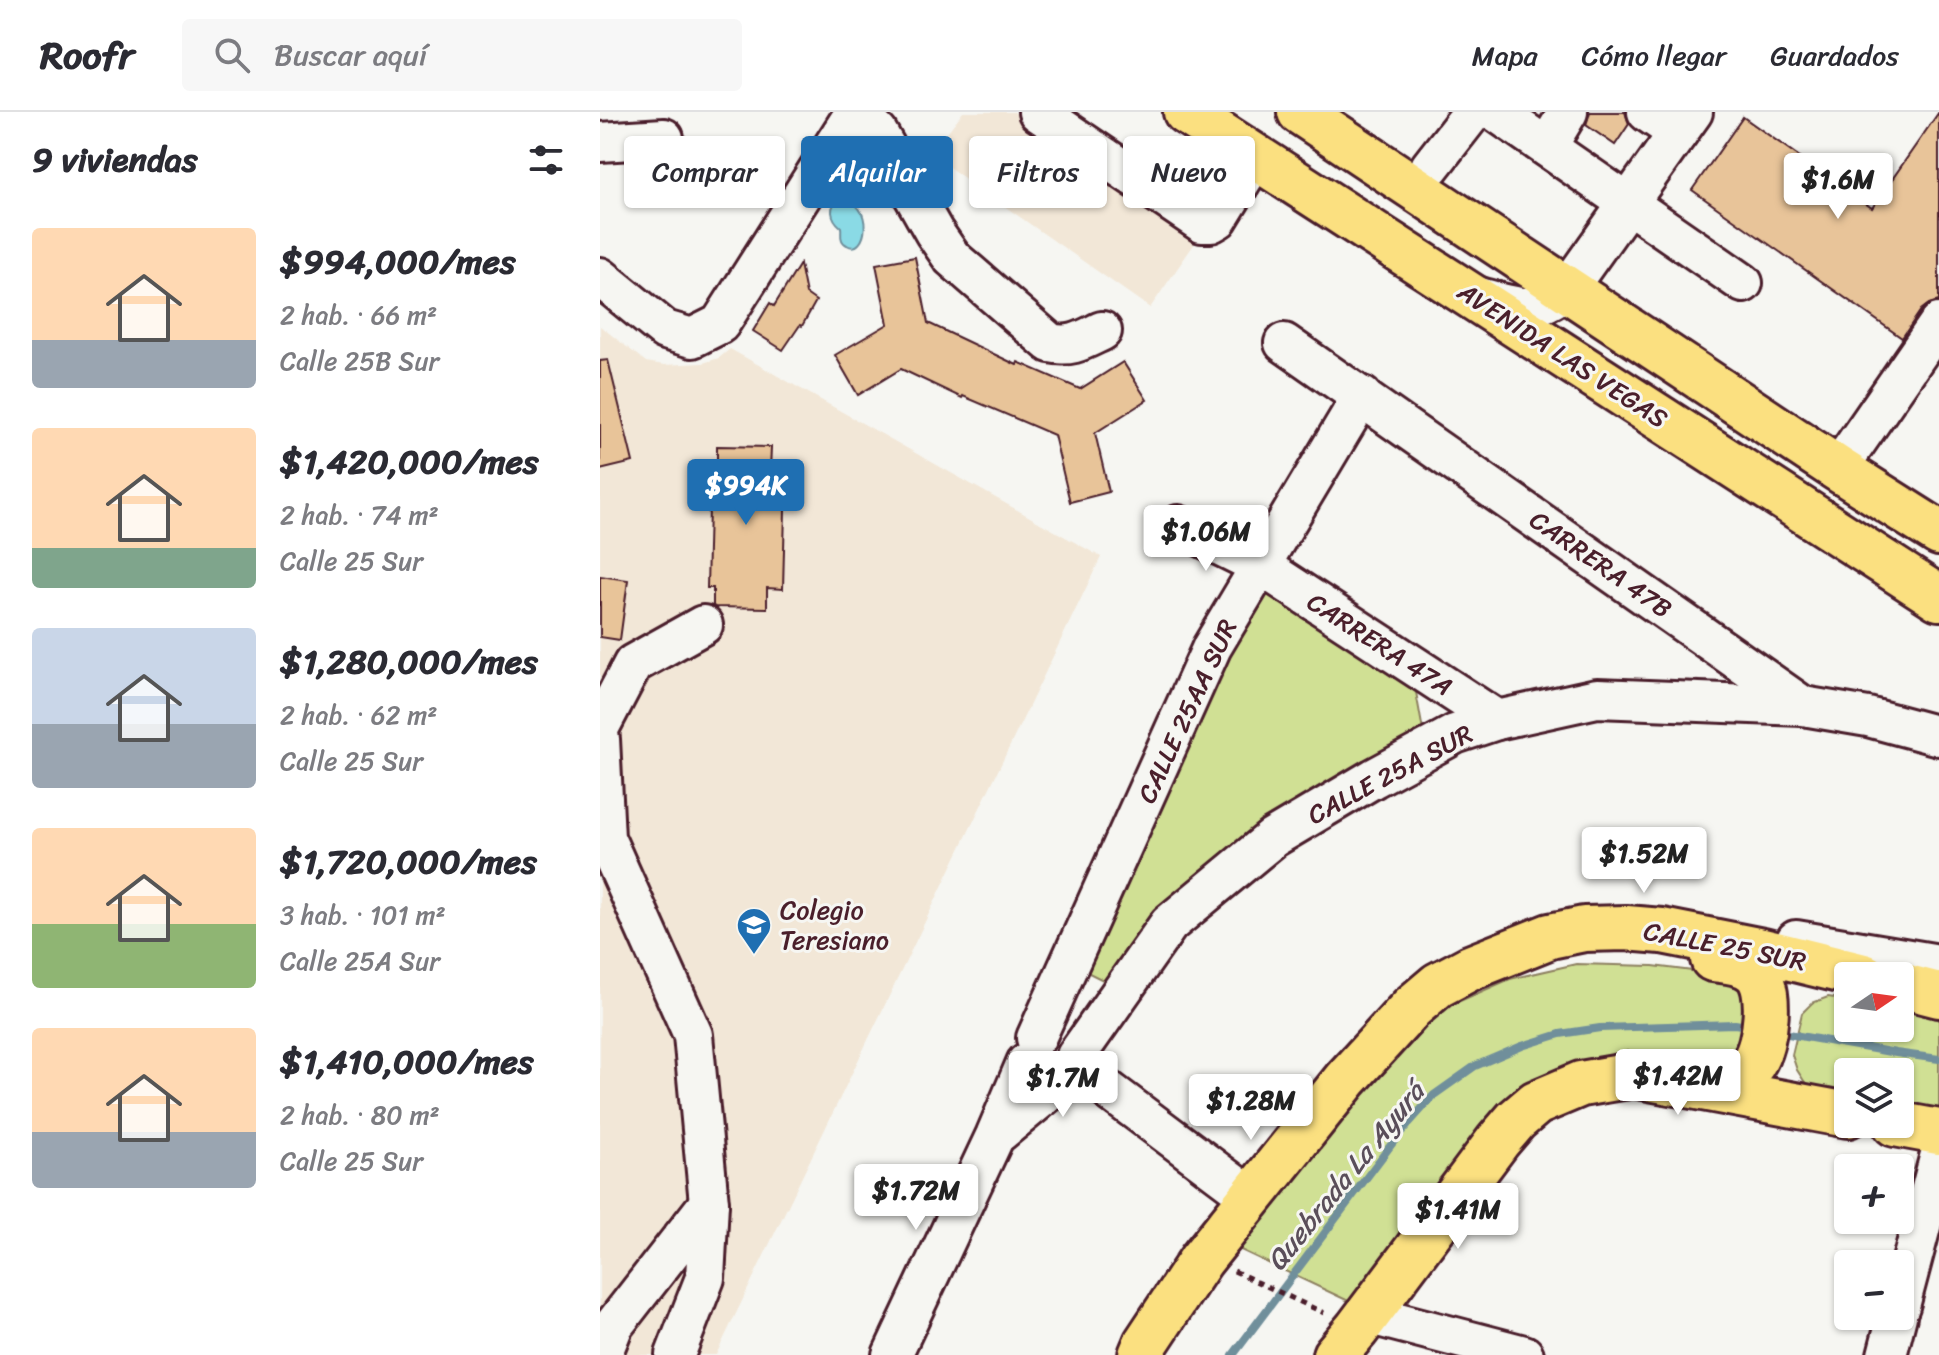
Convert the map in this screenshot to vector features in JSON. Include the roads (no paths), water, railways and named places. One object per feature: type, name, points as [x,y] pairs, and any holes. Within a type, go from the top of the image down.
[{"type":"main road","points":[[1300,112],[1939,533]]},
{"type":"main road","name":"AVENIDA LAS VEGAS","points":[[1192,113],[1939,598]]},
{"type":"main road","name":"CALLE 25 SUR","points":[[1141,1355],[1201,1260],[1321,1109],[1412,1007],[1438,985],[1521,946],[1584,929],[1662,931],[1834,969]]},
{"type":"main road","points":[[1438,985],[1528,958],[1586,948],[1624,948],[1744,965],[1757,973],[1762,982],[1788,1080],[1796,1091],[1831,1112]]},
{"type":"main road","points":[[1718,1090],[1746,1072],[1801,989],[1813,982],[1834,980]]},
{"type":"main road","points":[[1914,989],[1939,995]]},
{"type":"main road","points":[[1914,999],[1939,1004]]},
{"type":"main road","points":[[1335,1355],[1498,1141],[1536,1103],[1581,1084],[1633,1075],[1831,1112]]},
{"type":"main road","points":[[1914,1127],[1939,1132]]},
{"type":"street","points":[[600,277],[665,330],[692,338],[720,324],[856,112],[878,133],[952,258],[1050,343],[1062,346],[1074,344],[1102,331]]},
{"type":"street","points":[[1038,112],[1202,223],[1218,219],[1256,157]]},
{"type":"street","points":[[1430,167],[1473,112]]},
{"type":"street","points":[[1496,112],[1743,283]]},
{"type":"street","points":[[1547,147],[1568,112]]},
{"type":"street","points":[[1466,293],[1519,308],[1538,306],[1555,299],[1568,288],[1685,123],[1647,112]]},
{"type":"street","points":[[600,142],[624,140]]},
{"type":"street","points":[[1838,469],[1927,366],[1939,323]]},
{"type":"street","name":"CARRERA 47B","points":[[1284,343],[1803,706],[1868,717],[1939,736]]},
{"type":"street","name":"CALLE 25AA SUR","points":[[1031,1050],[1212,647],[1362,396]]},
{"type":"street","name":"CARRERA 47A","points":[[1178,525],[1261,566],[1497,720]]},
{"type":"street","points":[[600,727],[633,664],[703,625]]},
{"type":"street","name":"CALLE 25A SUR","points":[[995,1136],[1069,1070],[1169,924],[1273,838],[1455,734],[1497,720],[1597,698],[1803,706]]},
{"type":"street","points":[[600,739],[605,838],[693,1035],[709,1203],[705,1278],[675,1355]]},
{"type":"street","name":"CALLE 25 SUR","points":[[1584,929],[1629,920],[1677,921],[1939,964]]},
{"type":"street","points":[[1031,1050],[1050,1033],[1065,1037],[1074,1049],[1069,1070],[1099,1083],[1246,1204]]},
{"type":"street","name":"CALLE 25A SUR","points":[[892,1355],[995,1136],[1031,1050]]},
{"type":"street","points":[[1914,1253],[1939,1158]]},
{"type":"street","points":[[605,1333],[709,1203]]},
{"type":"street","points":[[605,1333],[698,1294]]},
{"type":"street","points":[[1367,1314],[1524,1355]]},
{"type":"street","points":[[1887,1355],[1893,1330]]},
{"type":"water","points":[[832,208],[860,209],[865,228],[859,243],[854,247],[843,242],[841,227],[833,216]]},
{"type":"waterway","name":"Quebrada La Ayurá","points":[[1233,1355],[1400,1133],[1434,1095],[1475,1066],[1560,1034],[1600,1028],[1735,1024],[1752,1027]]},
{"type":"waterway","name":"Quebrada La Ayurá","points":[[1777,1032],[1939,1059]]},
{"type":"place","name":"Colegio Teresiano","points":[[754,956]]}]
